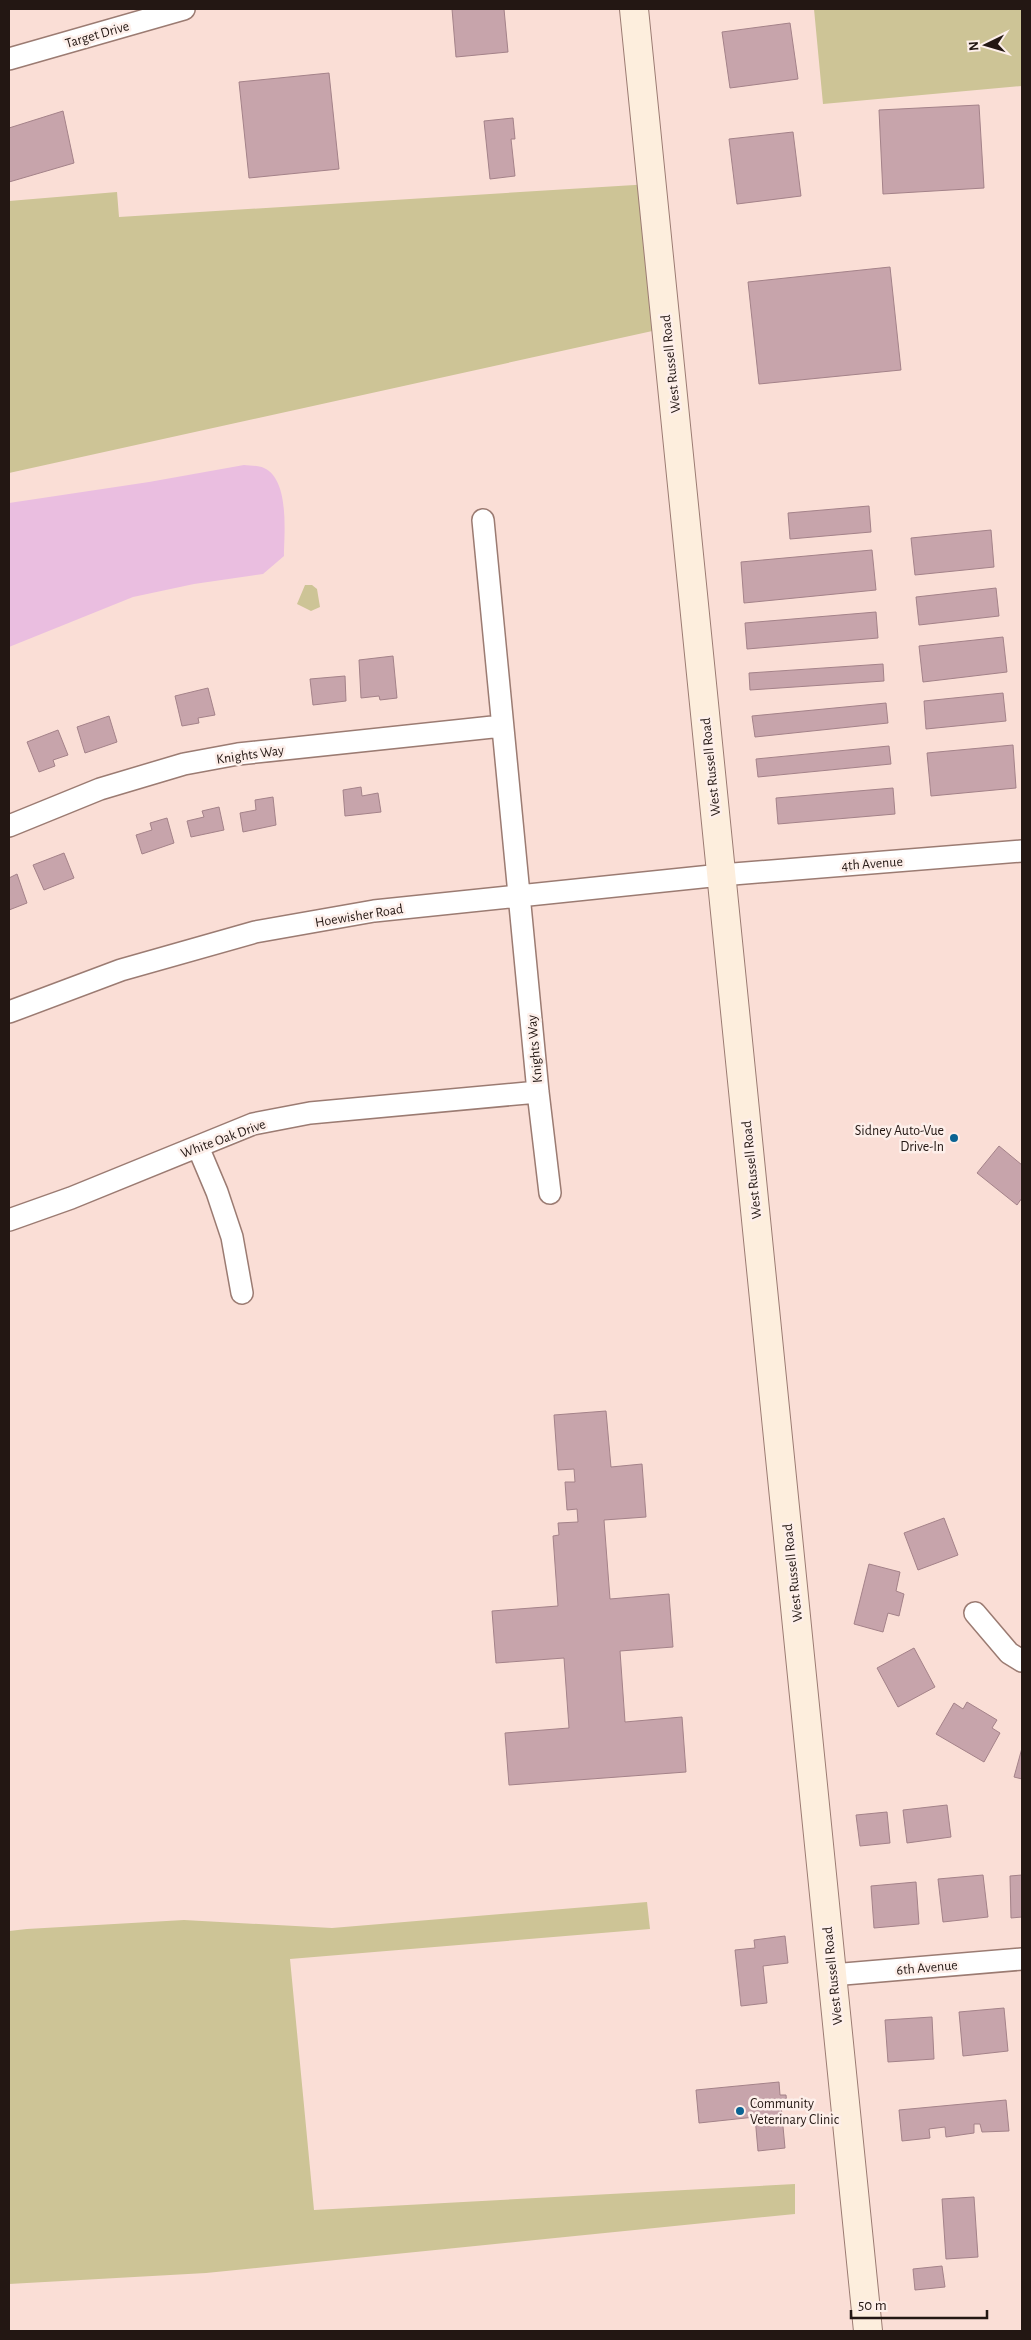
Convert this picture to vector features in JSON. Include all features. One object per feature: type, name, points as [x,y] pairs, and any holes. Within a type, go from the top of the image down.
[{"type":"street","name":"Target Drive","points":[[9,59],[184,9]]},
{"type":"street","name":"West Russell Road","points":[[634,9],[868,2331]]},
{"type":"street","name":"Knights Way","points":[[483,520],[538,1092],[550,1193]]},
{"type":"street","name":"Knights Way","points":[[9,826],[100,789],[184,764],[238,754],[502,726]]},
{"type":"street","name":"4th Avenue","points":[[721,874],[1022,851]]},
{"type":"street","name":"Hoewisher Road","points":[[9,1012],[121,970],[255,932],[374,911],[721,874]]},
{"type":"street","name":"White Oak Drive","points":[[9,1220],[253,1124],[310,1113],[538,1092]]},
{"type":"street","points":[[198,1147],[217,1192],[232,1237],[242,1293]]},
{"type":"street","points":[[976,1613],[1009,1653],[1022,1660]]},
{"type":"street","name":"6th Avenue","points":[[832,1975],[1022,1959]]},
{"type":"shaded area","points":[[814,9],[1022,9],[1022,86],[823,104]]},
{"type":"shaded area","points":[[651,184],[666,328],[9,473],[9,201],[117,192],[119,217]]},
{"type":"shaded area","points":[[244,465],[262,467],[272,474],[282,495],[285,521],[284,556],[263,574],[194,584],[133,597],[9,647],[9,503],[149,482]]},
{"type":"shaded area","points":[[305,585],[312,585],[317,589],[320,607],[311,611],[297,604]]},
{"type":"shaded area","points":[[647,1902],[650,1929],[290,1959],[314,2210],[795,2184],[795,2214],[206,2273],[9,2284],[9,1931],[184,1920],[332,1928]]},
{"type":"building","points":[[452,9],[504,9],[508,52],[456,57]]},
{"type":"building","points":[[790,23],[798,79],[730,88],[722,32]]},
{"type":"building","points":[[329,73],[339,169],[249,178],[239,82]]},
{"type":"building","points":[[979,105],[984,188],[883,194],[879,110]]},
{"type":"building","points":[[63,111],[74,163],[9,182],[9,128]]},
{"type":"building","points":[[513,118],[515,139],[511,139],[515,176],[490,179],[484,121]]},
{"type":"building","points":[[793,132],[801,196],[737,204],[729,139]]},
{"type":"building","points":[[890,267],[901,370],[759,384],[748,282]]},
{"type":"building","points":[[869,506],[871,532],[790,539],[788,513]]},
{"type":"building","points":[[991,530],[994,567],[915,575],[911,538]]},
{"type":"building","points":[[872,550],[876,590],[744,603],[741,562]]},
{"type":"building","points":[[996,588],[999,616],[919,625],[916,597]]},
{"type":"building","points":[[876,612],[878,638],[747,649],[745,623]]},
{"type":"building","points":[[1003,637],[1007,672],[923,682],[919,646]]},
{"type":"building","points":[[393,656],[397,698],[380,700],[379,696],[361,698],[359,660]]},
{"type":"building","points":[[883,664],[884,681],[750,690],[749,673]]},
{"type":"building","points":[[345,676],[346,701],[313,705],[310,679]]},
{"type":"building","points":[[208,688],[215,715],[198,718],[199,723],[182,726],[175,696]]},
{"type":"building","points":[[1003,693],[1006,721],[926,729],[924,701]]},
{"type":"building","points":[[886,703],[888,723],[755,737],[752,716]]},
{"type":"building","points":[[109,716],[117,742],[85,753],[77,727]]},
{"type":"building","points":[[58,730],[68,755],[53,760],[55,766],[39,772],[27,742]]},
{"type":"building","points":[[1013,745],[1016,788],[931,796],[927,753]]},
{"type":"building","points":[[889,746],[891,764],[758,777],[756,759]]},
{"type":"building","points":[[361,787],[362,796],[378,793],[381,812],[345,816],[343,790]]},
{"type":"building","points":[[893,788],[895,814],[778,824],[776,798]]},
{"type":"building","points":[[273,797],[276,825],[243,832],[240,813],[256,810],[255,800]]},
{"type":"building","points":[[219,807],[224,830],[191,837],[187,821],[204,817],[202,811]]},
{"type":"building","points":[[167,818],[174,843],[142,854],[136,835],[152,830],[150,823]]},
{"type":"building","points":[[64,853],[74,878],[44,890],[33,865]]},
{"type":"building","points":[[17,874],[27,903],[9,910],[9,878]]},
{"type":"building","points":[[999,1146],[1022,1165],[1022,1198],[1017,1205],[977,1173]]},
{"type":"building","points":[[606,1411],[611,1467],[642,1464],[646,1517],[604,1520],[610,1599],[669,1594],[673,1647],[620,1651],[625,1722],[682,1717],[686,1772],[509,1785],[505,1733],[569,1728],[564,1658],[496,1663],[492,1611],[558,1606],[553,1536],[559,1535],[558,1523],[578,1522],[577,1509],[567,1510],[565,1482],[575,1482],[574,1469],[558,1470],[554,1415]]},
{"type":"building","points":[[944,1518],[958,1555],[918,1570],[904,1533]]},
{"type":"building","points":[[869,1564],[900,1572],[896,1591],[904,1594],[899,1616],[888,1613],[883,1632],[854,1624]]},
{"type":"building","points":[[914,1648],[935,1687],[898,1707],[877,1668]]},
{"type":"building","points":[[967,1702],[997,1720],[992,1728],[1000,1733],[984,1762],[936,1734],[954,1703],[963,1709]]},
{"type":"building","points":[[1022,1748],[1022,1779],[1014,1777]]},
{"type":"building","points":[[947,1805],[951,1837],[907,1843],[903,1810]]},
{"type":"building","points":[[887,1812],[890,1843],[860,1846],[856,1815]]},
{"type":"building","points":[[983,1875],[988,1917],[943,1922],[938,1879]]},
{"type":"building","points":[[1022,1875],[1022,1917],[1011,1918],[1010,1876]]},
{"type":"building","points":[[916,1882],[919,1924],[874,1928],[871,1886]]},
{"type":"building","points":[[785,1936],[788,1963],[763,1966],[767,2003],[741,2006],[735,1950],[755,1948],[754,1940]]},
{"type":"building","points":[[1004,2008],[1008,2051],[963,2056],[959,2012]]},
{"type":"building","points":[[932,2017],[934,2059],[888,2062],[885,2020]]},
{"type":"building","name":"Community Veterinary Clinic","points":[[779,2082],[780,2095],[786,2095],[787,2105],[781,2105],[785,2148],[758,2151],[755,2117],[699,2123],[696,2090]]},
{"type":"building","points":[[1006,2100],[1009,2131],[982,2132],[980,2124],[974,2124],[974,2133],[946,2137],[945,2127],[929,2129],[930,2138],[902,2141],[899,2110]]},
{"type":"building","points":[[974,2197],[978,2257],[946,2259],[942,2199]]},
{"type":"building","points":[[942,2266],[945,2287],[915,2290],[913,2269]]},
{"type":"place","name":"Sidney Auto-Vue Drive-In","points":[[954,1138]]},
{"type":"place","name":"Community Veterinary Clinic","points":[[740,2111]]}]
